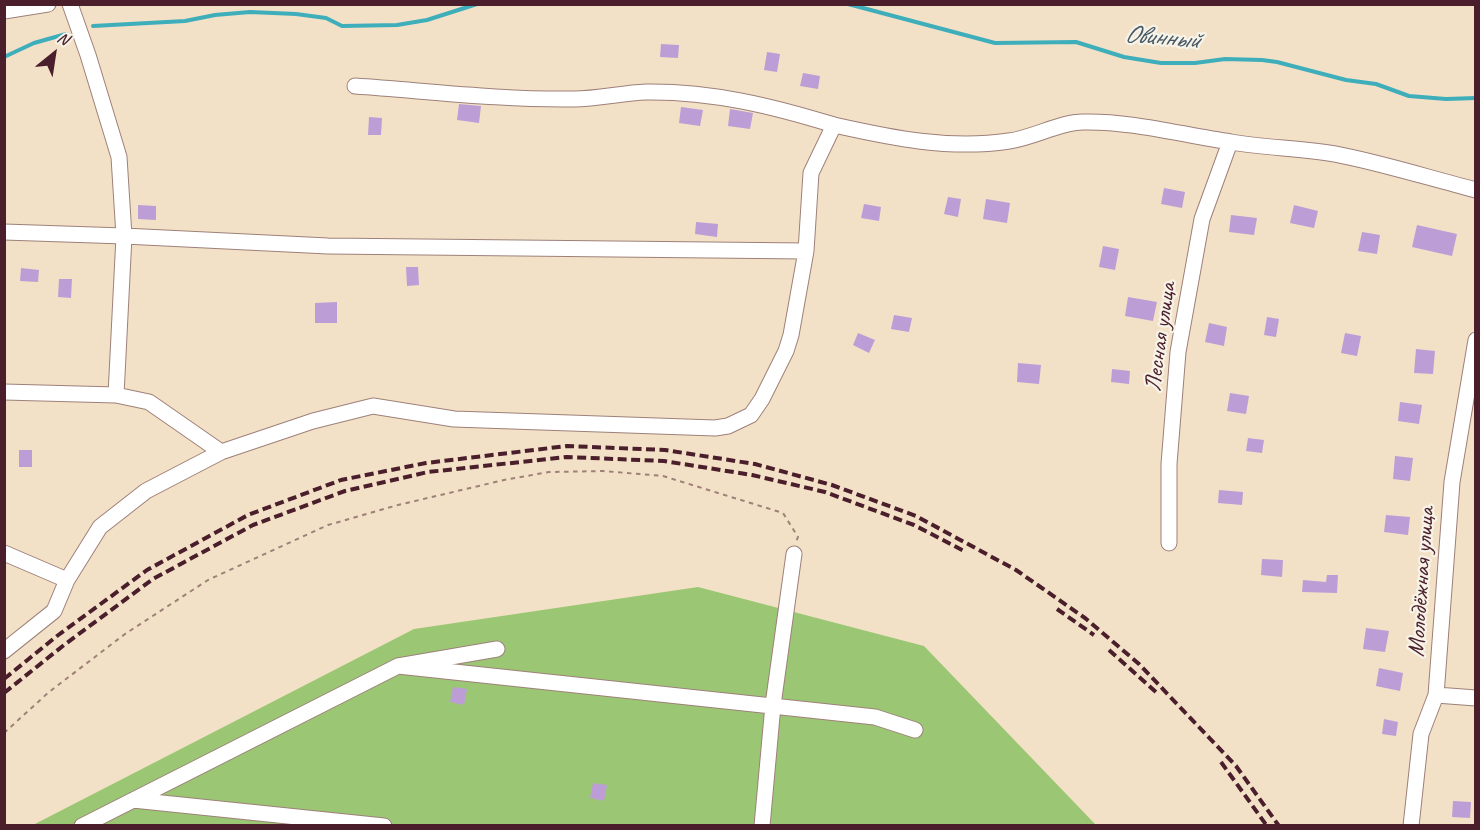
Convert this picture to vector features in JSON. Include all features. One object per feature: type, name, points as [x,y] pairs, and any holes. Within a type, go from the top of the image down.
[{"type":"street","points":[[4,12],[48,4]]},
{"type":"street","points":[[70,4],[119,157],[124,236],[116,395]]},
{"type":"street","points":[[355,86],[575,99],[644,92],[733,98],[891,138],[938,144],[968,145],[1028,138],[1068,124],[1092,122],[1171,131],[1230,142],[1335,154],[1476,190]]},
{"type":"street","points":[[4,651],[54,611],[67,580],[100,527],[146,491],[221,452],[313,421],[373,406],[454,419],[715,428],[729,426],[751,415],[762,399],[786,351],[791,335],[806,251],[811,173],[834,125]]},
{"type":"street","name":"Лесная улица","points":[[1169,543],[1169,464],[1178,352],[1202,219],[1230,142]]},
{"type":"street","points":[[4,232],[328,246],[806,251]]},
{"type":"street","name":"Молодёжная улица","points":[[1411,825],[1421,734],[1436,695],[1452,482],[1476,340]]},
{"type":"street","points":[[4,392],[116,395],[149,402],[221,452]]},
{"type":"street","points":[[4,553],[67,580]]},
{"type":"street","points":[[762,825],[773,705],[794,554]]},
{"type":"street","points":[[82,825],[398,666],[497,649]]},
{"type":"street","points":[[398,666],[875,717],[915,730]]},
{"type":"street","points":[[1436,695],[1476,698]]},
{"type":"street","points":[[132,800],[384,825]]},
{"type":"path","points":[[4,733],[49,692],[125,634],[208,579],[328,525],[398,505],[504,480],[549,472],[603,471],[663,476],[783,513],[798,537],[794,554]]},
{"type":"green space","points":[[698,587],[924,646],[1096,825],[31,826],[414,629]]},
{"type":"building","points":[[661,44],[679,45],[678,58],[660,57]]},
{"type":"building","points":[[767,52],[780,54],[777,72],[764,70]]},
{"type":"building","points":[[803,73],[820,76],[818,89],[800,86]]},
{"type":"building","points":[[459,104],[481,106],[479,123],[457,120]]},
{"type":"building","points":[[681,107],[703,110],[700,126],[679,123]]},
{"type":"building","points":[[730,109],[753,113],[750,129],[728,126]]},
{"type":"building","points":[[369,117],[382,118],[381,135],[368,135]]},
{"type":"building","points":[[1164,188],[1185,192],[1182,208],[1161,204]]},
{"type":"building","points":[[948,197],[961,199],[958,217],[944,214]]},
{"type":"building","points":[[986,199],[1010,203],[1007,223],[983,219]]},
{"type":"building","points":[[864,204],[881,207],[879,221],[861,218]]},
{"type":"building","points":[[138,205],[156,206],[156,220],[138,219]]},
{"type":"building","points":[[1294,205],[1318,211],[1314,228],[1290,223]]},
{"type":"building","points":[[1231,215],[1257,218],[1254,235],[1229,232]]},
{"type":"building","points":[[696,222],[718,224],[717,237],[695,234]]},
{"type":"building","points":[[1417,225],[1457,234],[1452,256],[1412,247]]},
{"type":"building","points":[[1362,232],[1380,235],[1377,254],[1358,251]]},
{"type":"building","points":[[1103,246],[1119,249],[1115,270],[1099,267]]},
{"type":"building","points":[[406,267],[418,267],[419,285],[407,286]]},
{"type":"building","points":[[21,268],[39,270],[38,282],[20,281]]},
{"type":"building","points":[[59,279],[72,279],[71,298],[58,297]]},
{"type":"building","points":[[1128,297],[1157,302],[1153,321],[1125,316]]},
{"type":"building","points":[[337,302],[337,323],[315,323],[315,303]]},
{"type":"building","points":[[894,315],[912,318],[909,332],[891,329]]},
{"type":"building","points":[[1267,317],[1279,319],[1276,337],[1264,335]]},
{"type":"building","points":[[1209,323],[1227,327],[1224,346],[1205,342]]},
{"type":"building","points":[[858,333],[875,340],[869,353],[853,345]]},
{"type":"building","points":[[1345,333],[1361,336],[1357,356],[1341,353]]},
{"type":"building","points":[[1416,349],[1435,351],[1433,374],[1414,373]]},
{"type":"building","points":[[1018,363],[1041,365],[1039,384],[1017,382]]},
{"type":"building","points":[[1112,369],[1130,371],[1129,384],[1111,382]]},
{"type":"building","points":[[1230,393],[1249,396],[1246,414],[1227,411]]},
{"type":"building","points":[[1400,402],[1422,405],[1419,424],[1398,421]]},
{"type":"building","points":[[1248,438],[1264,440],[1262,453],[1246,451]]},
{"type":"building","points":[[19,450],[32,450],[32,467],[19,467]]},
{"type":"building","points":[[1395,456],[1413,458],[1410,481],[1393,479]]},
{"type":"building","points":[[1219,490],[1243,492],[1242,505],[1218,503]]},
{"type":"building","points":[[1386,515],[1410,517],[1408,535],[1384,532]]},
{"type":"building","points":[[1262,559],[1283,560],[1282,577],[1261,575]]},
{"type":"building","points":[[1327,575],[1338,575],[1337,593],[1302,592],[1303,580],[1326,582]]},
{"type":"building","points":[[1366,628],[1389,631],[1385,652],[1363,649]]},
{"type":"building","points":[[1379,668],[1403,673],[1400,691],[1376,686]]},
{"type":"building","points":[[453,687],[467,689],[464,705],[450,702]]},
{"type":"building","points":[[1384,719],[1398,722],[1396,736],[1382,734]]},
{"type":"building","points":[[593,783],[607,785],[604,801],[590,798]]},
{"type":"building","points":[[1453,801],[1471,802],[1470,818],[1452,817]]},
{"type":"waterway","name":"Овинный","points":[[93,26],[185,21],[215,15],[250,12],[326,18],[342,26],[397,25],[427,20],[477,4]]},
{"type":"waterway","name":"Овинный","points":[[848,4],[995,43],[1076,42],[1124,57],[1161,63],[1195,63],[1225,59],[1262,60],[1346,80],[1376,84],[1409,96],[1446,99],[1476,98]]},
{"type":"waterway","name":"Овинный","points":[[4,57],[34,43],[66,34]]},
{"type":"railway","points":[[4,679],[57,636],[147,570],[248,515],[341,480],[426,463],[567,446],[665,450],[755,464],[832,485],[916,516],[1016,570],[1085,618],[1139,664],[1236,766],[1279,826]]},
{"type":"railway","points":[[4,693],[153,579],[253,525],[345,491],[428,472],[567,457],[664,461],[752,475],[825,492],[914,525],[966,552]]},
{"type":"railway","points":[[1057,609],[1094,635]]},
{"type":"railway","points":[[1109,650],[1158,694]]},
{"type":"railway","points":[[1221,762],[1267,826]]}]
